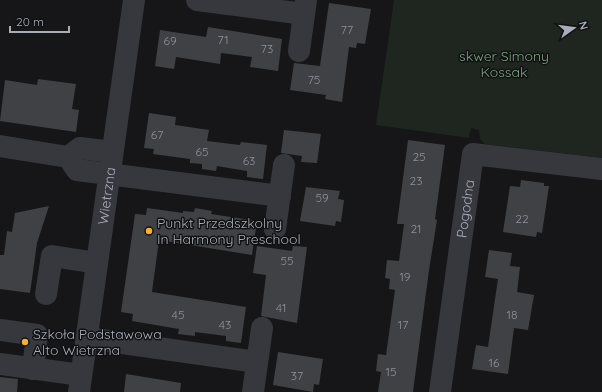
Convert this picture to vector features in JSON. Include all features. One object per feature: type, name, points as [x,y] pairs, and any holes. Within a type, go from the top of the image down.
[{"type":"street","name":"Wietrzna","points":[[80,383],[134,0]]},
{"type":"street","points":[[198,0],[305,7],[299,51]]},
{"type":"street","points":[[0,146],[68,157],[78,170],[280,196]]},
{"type":"street","points":[[68,157],[80,148],[112,152]]},
{"type":"street","name":"Pogodna","points":[[440,392],[473,154],[602,169]]},
{"type":"street","points":[[275,229],[284,165]]},
{"type":"street","points":[[46,294],[52,256],[97,263]]},
{"type":"street","points":[[253,392],[262,328]]},
{"type":"street","points":[[0,330],[37,335],[33,369]]},
{"type":"street","points":[[86,338],[257,362]]},
{"type":"street","points":[[0,364],[33,369],[80,383]]},
{"type":"green space","name":"skwer Simony Kossak","points":[[394,0],[602,0],[602,158],[485,144],[480,139],[479,130],[471,128],[469,138],[376,125]]},
{"type":"building","points":[[329,3],[371,9],[365,44],[357,43],[356,48],[349,47],[342,102],[325,99],[326,95],[290,90],[294,63],[320,66]]},
{"type":"building","points":[[208,27],[282,39],[278,71],[250,67],[252,57],[221,53],[220,64],[176,57],[174,69],[155,66],[160,30],[206,37]]},
{"type":"building","points":[[38,79],[76,84],[72,109],[79,110],[76,132],[0,121],[5,80],[37,85]]},
{"type":"building","points":[[149,113],[176,117],[175,125],[209,130],[207,141],[240,145],[241,142],[267,145],[263,179],[247,177],[247,171],[217,166],[216,171],[202,169],[202,164],[190,163],[190,159],[153,154],[154,149],[144,148]]},
{"type":"building","points":[[284,130],[321,134],[317,163],[301,162],[302,156],[281,153]]},
{"type":"building","points":[[408,140],[445,145],[435,219],[437,220],[413,392],[378,392],[381,372],[376,371],[378,354],[386,355],[395,290],[389,289],[390,279],[385,278],[387,260],[399,261],[404,224],[397,224]]},
{"type":"building","points":[[521,180],[544,183],[544,186],[549,186],[542,233],[537,232],[536,237],[503,232],[510,186],[520,187]]},
{"type":"building","points":[[306,187],[340,191],[338,199],[344,200],[341,222],[336,221],[335,226],[300,221]]},
{"type":"building","points":[[49,206],[37,243],[30,293],[0,289],[0,255],[4,255],[7,231],[12,232],[15,213]]},
{"type":"building","points":[[147,208],[183,213],[183,211],[194,212],[195,208],[212,211],[211,214],[257,221],[252,255],[159,240],[152,292],[246,307],[241,343],[226,341],[226,336],[195,332],[195,336],[178,334],[179,329],[132,321],[133,314],[121,312],[135,214],[146,215]]},
{"type":"building","points":[[257,246],[292,251],[293,246],[307,247],[297,323],[261,316],[266,275],[253,273]]},
{"type":"building","points":[[489,250],[512,253],[510,266],[520,267],[517,292],[534,295],[528,330],[514,328],[508,374],[472,369],[476,345],[488,347],[498,279],[485,277]]},
{"type":"building","points":[[278,352],[323,359],[319,385],[314,384],[313,392],[273,385]]},
{"type":"building","points":[[126,374],[181,383],[180,392],[124,392]]},
{"type":"building","points":[[0,377],[18,379],[17,392],[0,392]]},
{"type":"place","name":"Punkt Przedszkolny In Harmony Preschool","points":[[149,231]]},
{"type":"place","name":"Szkoła Podstawowa Alto Wietrzna","points":[[25,342]]}]
